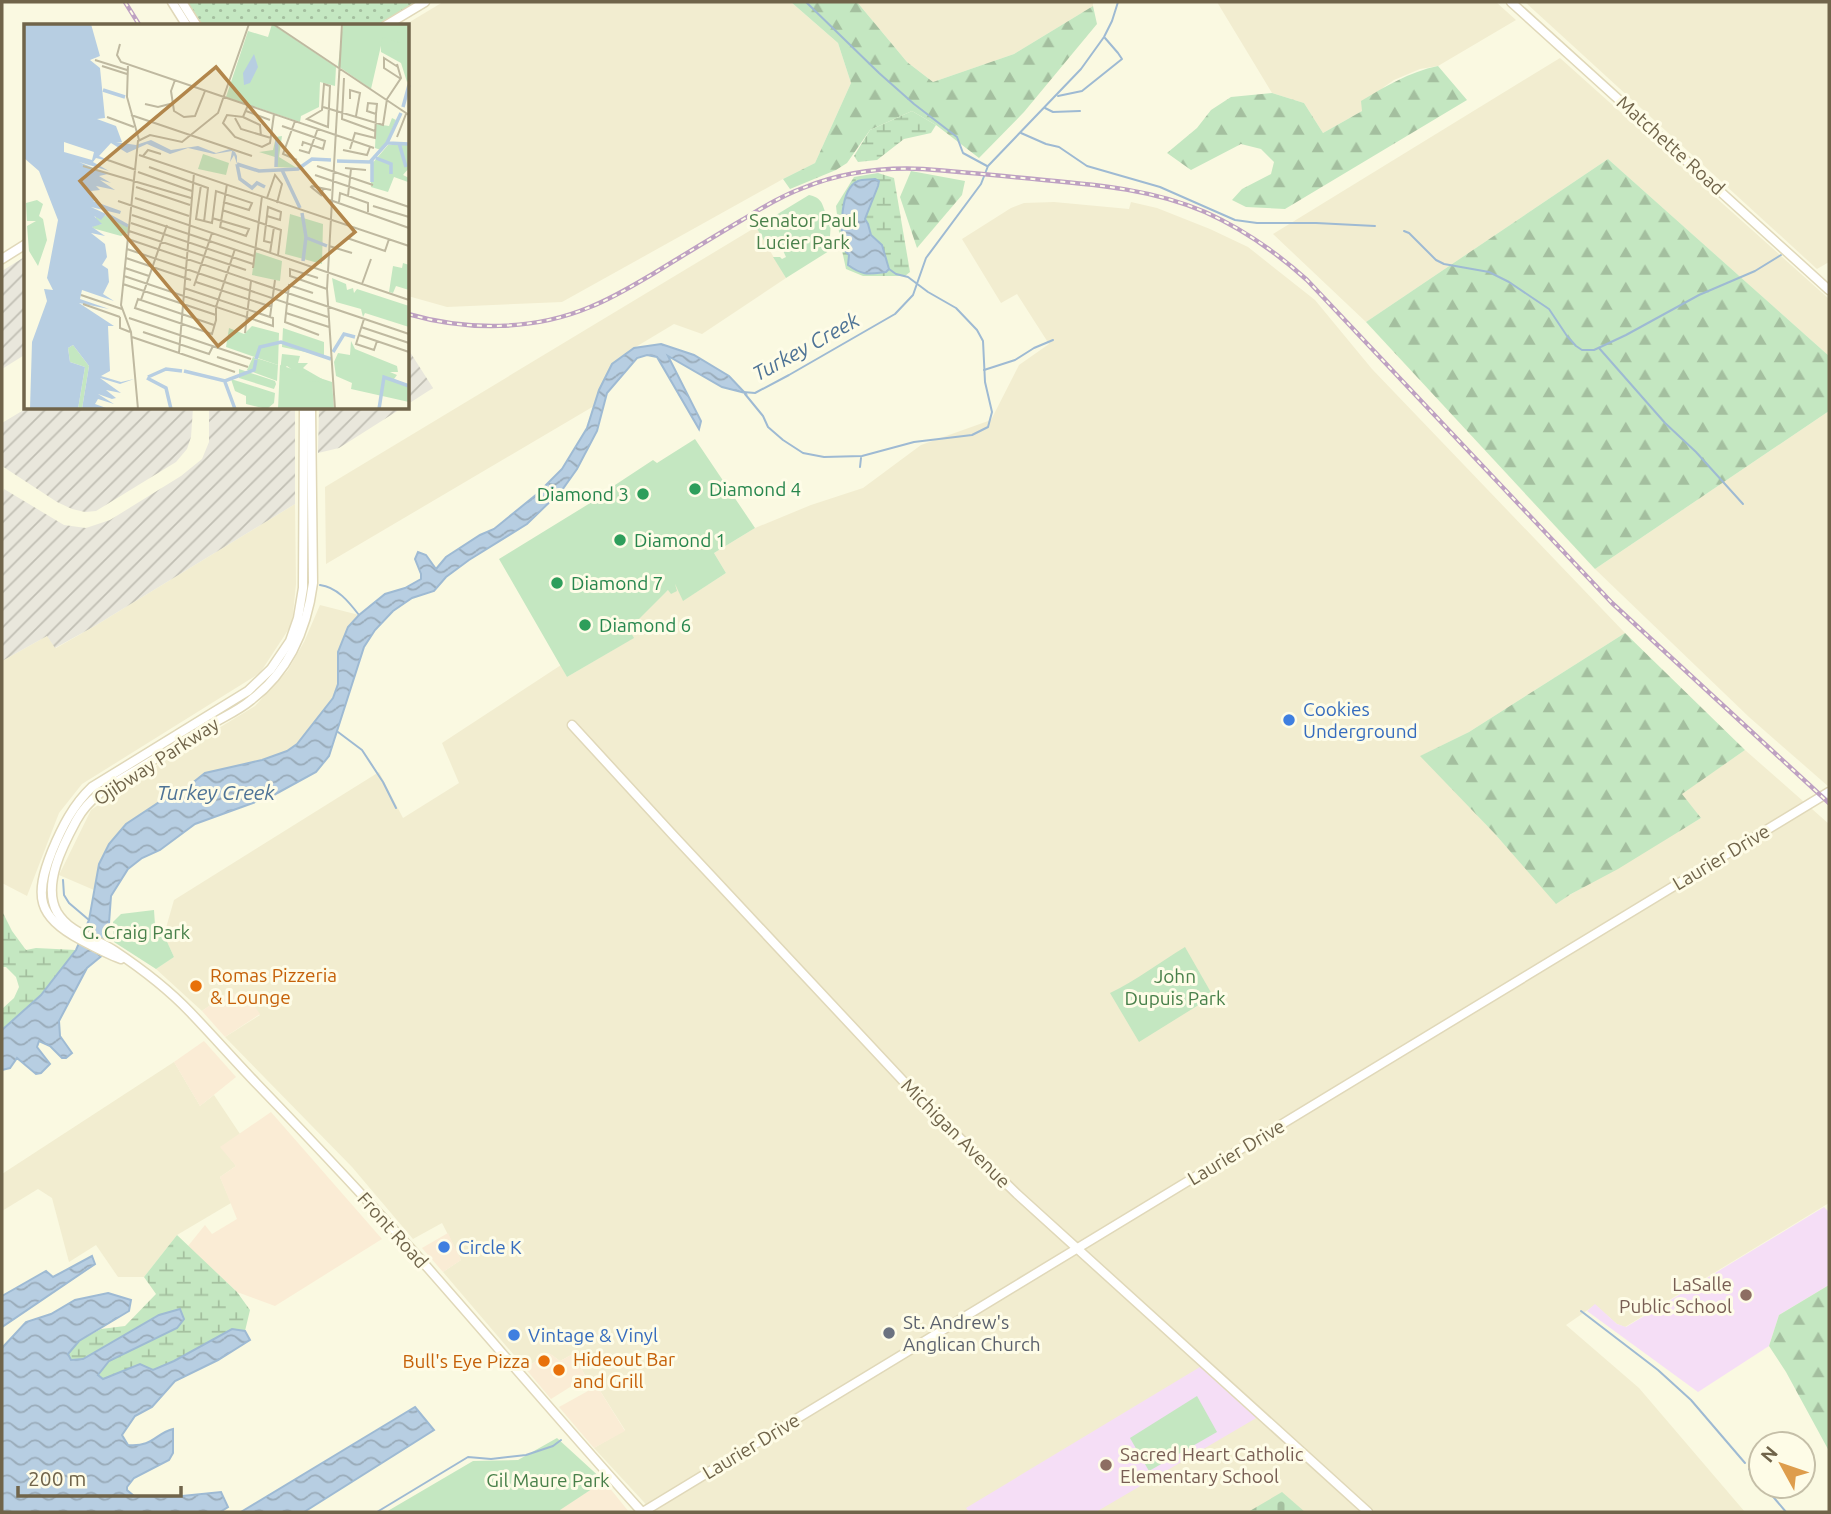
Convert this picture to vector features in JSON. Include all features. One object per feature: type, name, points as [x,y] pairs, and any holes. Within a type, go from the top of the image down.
[{"type":"street","points":[[172,2],[186,24]]},
{"type":"street","points":[[182,2],[196,24]]},
{"type":"street","points":[[388,24],[425,2]]},
{"type":"street","name":"Matchette Road","points":[[1511,2],[1829,290]]},
{"type":"street","points":[[2,258],[24,245]]},
{"type":"street","name":"Ojibway Parkway","points":[[130,963],[76,934],[63,930],[51,919],[43,905],[42,878],[55,843],[79,799],[113,773],[248,691],[271,669],[290,640],[298,618],[303,588],[304,410]]},
{"type":"street","name":"Ojibway Parkway","points":[[76,934],[58,913],[51,895],[51,886],[59,859],[77,819],[87,805],[121,779],[250,701],[287,662],[301,635],[310,607],[313,583],[311,410]]},
{"type":"street","name":"Michigan Avenue","points":[[572,725],[921,1100],[1017,1194],[1368,1512]]},
{"type":"street","name":"Laurier Drive","points":[[643,1512],[1829,792]]},
{"type":"street","name":"Front Road","points":[[130,963],[172,994],[283,1110],[421,1260],[548,1408],[643,1512]]},
{"type":"shaded area","points":[[443,2],[791,2],[838,43],[851,83],[815,163],[562,302],[447,307],[410,297],[410,24],[406,24]]},
{"type":"shaded area","points":[[857,2],[1093,2],[1093,6],[1014,54],[933,82],[907,62]]},
{"type":"shaded area","points":[[1217,2],[1496,2],[1516,20],[1438,66],[1420,69],[1394,80],[1362,111],[1323,133],[1304,103],[1272,93]]},
{"type":"shaded area","points":[[1525,2],[1829,2],[1829,262],[1817,269]]},
{"type":"shaded area","points":[[1560,58],[1829,299],[1829,356],[1608,159],[1366,322],[1273,234]]},
{"type":"shaded area","points":[[1054,202],[1129,209],[1131,202],[1157,208],[1248,247],[1315,300],[1372,369],[1625,633],[1469,732],[1421,756],[1556,903],[1701,818],[1681,794],[1745,750],[1829,824],[1829,1203],[1625,1327],[1617,1324],[1595,1305],[1566,1325],[1639,1388],[1745,1512],[653,1512],[594,1448],[625,1430],[590,1375],[586,1377],[573,1354],[560,1361],[549,1353],[525,1368],[443,1272],[461,1260],[442,1223],[413,1239],[352,1167],[225,1037],[260,1015],[230,991],[202,1011],[156,969],[174,957],[164,935],[174,900],[379,772],[403,818],[459,783],[442,743],[561,665],[567,677],[633,638],[627,626],[675,584],[684,600],[726,573],[714,553],[755,528],[811,505],[863,488],[921,445],[991,420],[1019,365],[1049,344],[1017,294],[1001,303],[962,239],[1011,208],[1024,203]]},
{"type":"shaded area","points":[[756,227],[786,278],[702,334],[674,324],[634,348],[612,364],[594,406],[326,564],[325,487]]},
{"type":"shaded area","points":[[24,257],[24,355],[2,369],[2,271]]},
{"type":"shaded area","points":[[410,352],[433,388],[410,403]]},
{"type":"shaded area","points":[[24,410],[193,410],[191,437],[187,449],[176,462],[96,511],[85,512],[57,502],[2,466],[2,423]]},
{"type":"shaded area","points":[[209,410],[295,410],[295,504],[55,648],[47,636],[2,661],[4,489],[64,525],[86,528],[110,520],[181,476],[202,459],[209,442]]},
{"type":"shaded area","points":[[319,410],[399,410],[339,448],[318,453]]},
{"type":"shaded area","points":[[1829,411],[1829,787],[1749,717],[1595,569]]},
{"type":"shaded area","points":[[295,504],[296,584],[292,624],[260,673],[82,784],[59,813],[27,896],[2,883],[2,661],[47,636],[56,648]]},
{"type":"shaded area","points":[[320,605],[359,615],[348,627],[338,652],[338,684],[333,698],[297,744],[288,751],[262,760],[205,773],[181,792],[167,797],[109,844],[99,864],[94,890],[59,875],[91,810],[148,771],[255,706],[288,670]]},
{"type":"shaded area","points":[[230,991],[255,1007],[260,1014],[225,1037],[202,1011]]},
{"type":"shaded area","points":[[204,1041],[236,1077],[200,1106],[174,1062]]},
{"type":"shaded area","points":[[174,1062],[200,1106],[214,1095],[240,1134],[221,1147],[236,1166],[220,1177],[231,1203],[177,1235],[144,1277],[118,1277],[96,1245],[69,1262],[52,1198],[38,1189],[2,1211],[2,1174]]},
{"type":"shaded area","points":[[271,1112],[382,1239],[275,1306],[237,1292],[188,1246],[205,1225],[212,1234],[237,1219],[220,1177],[236,1166],[220,1147]]},
{"type":"shaded area","name":"LaSalle Public School","points":[[1824,1207],[1829,1212],[1829,1285],[1779,1315],[1769,1346],[1698,1392],[1587,1311],[1595,1304],[1617,1324],[1626,1327]]},
{"type":"shaded area","points":[[448,1233],[461,1260],[443,1272],[422,1248]]},
{"type":"shaded area","points":[[549,1353],[560,1361],[573,1354],[586,1377],[551,1399],[525,1368]]},
{"type":"shaded area","name":"Sacred Heart Catholic Elementary School","points":[[1200,1367],[1258,1417],[1096,1512],[969,1512],[966,1508]]},
{"type":"shaded area","points":[[597,1386],[625,1431],[594,1448],[559,1407]]},
{"type":"shaded area","points":[[604,1481],[629,1512],[560,1512],[559,1510]]},
{"type":"green space","points":[[185,2],[416,2],[378,24],[199,24]]},
{"type":"green space","points":[[791,2],[857,2],[907,62],[933,82],[1014,54],[1093,6],[1097,24],[1024,112],[979,158],[936,125],[912,111],[870,130],[847,163],[790,189],[783,179],[815,163],[851,83],[838,43]]},
{"type":"green space","points":[[1438,66],[1467,100],[1285,209],[1246,207],[1232,200],[1242,189],[1271,174],[1274,162],[1261,149],[1241,144],[1191,170],[1167,153],[1197,128],[1211,110],[1231,97],[1272,93],[1304,103],[1323,133],[1362,111],[1361,101],[1379,90],[1407,76]]},
{"type":"green space","points":[[912,111],[936,125],[931,133],[904,139],[877,160],[858,162],[854,156],[870,130]]},
{"type":"green space","points":[[1608,159],[1829,356],[1829,411],[1595,569],[1366,322]]},
{"type":"green space","points":[[911,171],[965,181],[962,195],[917,248],[900,197]]},
{"type":"green space","points":[[878,173],[894,178],[910,272],[905,276],[863,276],[846,269],[836,206],[854,177]]},
{"type":"green space","name":"Senator Paul Lucier Park","points":[[809,195],[821,202],[831,221],[829,251],[786,278],[773,257],[786,257],[781,246],[775,240],[771,242],[769,249],[756,227]]},
{"type":"green space","points":[[695,439],[755,528],[714,553],[726,573],[683,601],[675,584],[677,591],[671,594],[668,590],[631,627],[629,624],[627,626],[634,638],[567,677],[499,559],[613,489],[612,487],[653,460],[657,463]]},
{"type":"green space","points":[[1625,633],[1745,750],[1682,794],[1701,818],[1556,904],[1495,834],[1420,756],[1469,732]]},
{"type":"green space","name":"G. Craig Park","points":[[154,910],[155,925],[160,935],[164,935],[174,957],[156,969],[114,942],[113,922],[121,914]]},
{"type":"green space","points":[[2,911],[26,950],[76,950],[41,995],[2,1030],[2,1009],[14,998],[19,987],[16,977],[6,967],[2,967]]},
{"type":"green space","name":"John Dupuis Park","points":[[1185,947],[1213,996],[1139,1042],[1110,993]]},
{"type":"green space","points":[[177,1235],[237,1292],[250,1310],[245,1331],[232,1329],[153,1370],[140,1365],[103,1379],[98,1376],[109,1361],[177,1328],[159,1315],[83,1359],[71,1360],[68,1354],[79,1341],[101,1329],[125,1326],[156,1294],[144,1277]]},
{"type":"green space","points":[[1829,1285],[1829,1451],[1769,1346],[1779,1315]]},
{"type":"green space","points":[[1197,1396],[1217,1432],[1149,1471],[1130,1438]]},
{"type":"green space","name":"Gil Maure Park","points":[[557,1438],[604,1481],[560,1512],[386,1512],[473,1461],[518,1460]]},
{"type":"green space","points":[[1282,1492],[1305,1512],[1248,1512]]},
{"type":"water","points":[[860,180],[879,181],[878,186],[865,219],[871,235],[882,245],[889,269],[886,272],[866,273],[848,265],[849,255],[843,249],[843,212],[847,193],[852,186]]},
{"type":"water","name":"Turkey Creek","points":[[661,344],[694,355],[729,376],[745,393],[722,387],[668,356],[701,421],[699,429],[657,357],[647,355],[637,358],[607,393],[597,431],[577,469],[562,490],[527,524],[469,560],[446,577],[434,591],[412,598],[393,611],[375,630],[364,647],[329,756],[316,772],[272,796],[195,824],[128,869],[111,896],[104,954],[87,968],[59,1021],[60,1036],[72,1053],[62,1058],[50,1046],[39,1041],[37,1047],[50,1064],[41,1073],[36,1074],[17,1058],[10,1068],[2,1070],[2,1030],[41,995],[76,950],[89,920],[99,864],[109,844],[126,824],[167,797],[181,792],[205,773],[262,760],[287,751],[297,744],[333,698],[338,684],[338,652],[348,627],[385,594],[405,588],[421,579],[415,559],[418,552],[426,555],[436,569],[446,557],[494,529],[537,494],[562,469],[587,428],[599,390],[612,364],[634,348]]},
{"type":"water","points":[[92,1256],[95,1264],[2,1327],[2,1296],[46,1271],[53,1277]]},
{"type":"water","points":[[108,1293],[131,1300],[129,1311],[79,1341],[68,1354],[71,1360],[83,1359],[159,1315],[180,1309],[184,1319],[177,1328],[109,1361],[98,1375],[103,1379],[140,1364],[153,1370],[232,1329],[245,1331],[250,1340],[218,1360],[175,1381],[152,1407],[135,1416],[122,1435],[128,1445],[137,1445],[149,1442],[173,1429],[173,1453],[169,1460],[134,1478],[127,1490],[134,1496],[172,1497],[221,1492],[228,1507],[220,1512],[2,1512],[2,1348],[26,1322],[51,1314],[75,1300]]},
{"type":"water","points":[[415,1407],[434,1430],[304,1512],[241,1512]]},
{"type":"waterway","points":[[806,2],[879,73],[957,137],[963,153],[987,166]]},
{"type":"waterway","name":"Turkey Creek","points":[[743,392],[755,393],[895,314],[913,295],[926,258],[981,184],[988,166],[1081,69],[1104,37],[1118,2]]},
{"type":"waterway","name":"Turkey Creek","points":[[1058,96],[1082,91],[1122,59],[1105,38]]},
{"type":"waterway","points":[[1045,108],[1053,112],[1080,111]]},
{"type":"waterway","points":[[1021,133],[1059,147],[1087,166],[1160,187],[1235,220],[1375,226]]},
{"type":"waterway","points":[[1404,231],[1444,264],[1489,272],[1509,282],[1549,309],[1567,336],[1582,350],[1594,350],[1626,335],[1699,295],[1755,271],[1781,255]]},
{"type":"waterway","points":[[745,394],[763,416],[768,427],[783,440],[803,453],[824,457],[862,456],[914,442],[972,435],[988,427],[992,412],[985,382],[983,341],[977,330],[956,308],[908,277],[889,269]]},
{"type":"waterway","points":[[984,370],[1015,360],[1053,340]]},
{"type":"waterway","points":[[1599,348],[1665,423],[1696,452],[1743,504]]},
{"type":"waterway","points":[[860,467],[861,458]]},
{"type":"waterway","points":[[320,585],[337,592],[359,615]]},
{"type":"waterway","points":[[338,732],[362,750],[396,808]]},
{"type":"waterway","points":[[63,880],[64,895],[69,903],[89,920]]},
{"type":"waterway","points":[[1581,1311],[1658,1370],[1691,1400],[1745,1463]]},
{"type":"waterway","points":[[377,1512],[468,1457],[491,1459],[526,1455],[553,1446],[561,1440]]},
{"type":"waterway","points":[[1776,1500],[1786,1512]]},
{"type":"railway","points":[[125,2],[139,24]]},
{"type":"railway","points":[[410,315],[476,326],[523,324],[568,315],[623,291],[787,195],[832,178],[862,172],[923,169],[1065,182],[1166,198],[1205,212],[1246,234],[1307,280],[1612,603],[1829,803]]},
{"type":"place","name":"Diamond 4","points":[[695,489]]},
{"type":"place","name":"Diamond 3","points":[[643,494]]},
{"type":"place","name":"Diamond 1","points":[[620,540]]},
{"type":"place","name":"Diamond 7","points":[[557,583]]},
{"type":"place","name":"Diamond 6","points":[[585,625]]},
{"type":"place","name":"Cookies Underground","points":[[1289,720]]},
{"type":"place","name":"Romas Pizzeria & Lounge","points":[[196,986]]},
{"type":"place","name":"Circle K","points":[[444,1247]]},
{"type":"place","name":"LaSalle Public School","points":[[1746,1295]]},
{"type":"place","name":"St. Andrew's Anglican Church","points":[[889,1333]]},
{"type":"place","name":"Vintage & Vinyl","points":[[514,1335]]},
{"type":"place","name":"Bull's Eye Pizza","points":[[544,1361]]},
{"type":"place","name":"Hideout Bar and Grill","points":[[559,1370]]},
{"type":"place","name":"Sacred Heart Catholic Elementary School","points":[[1106,1465]]}]
